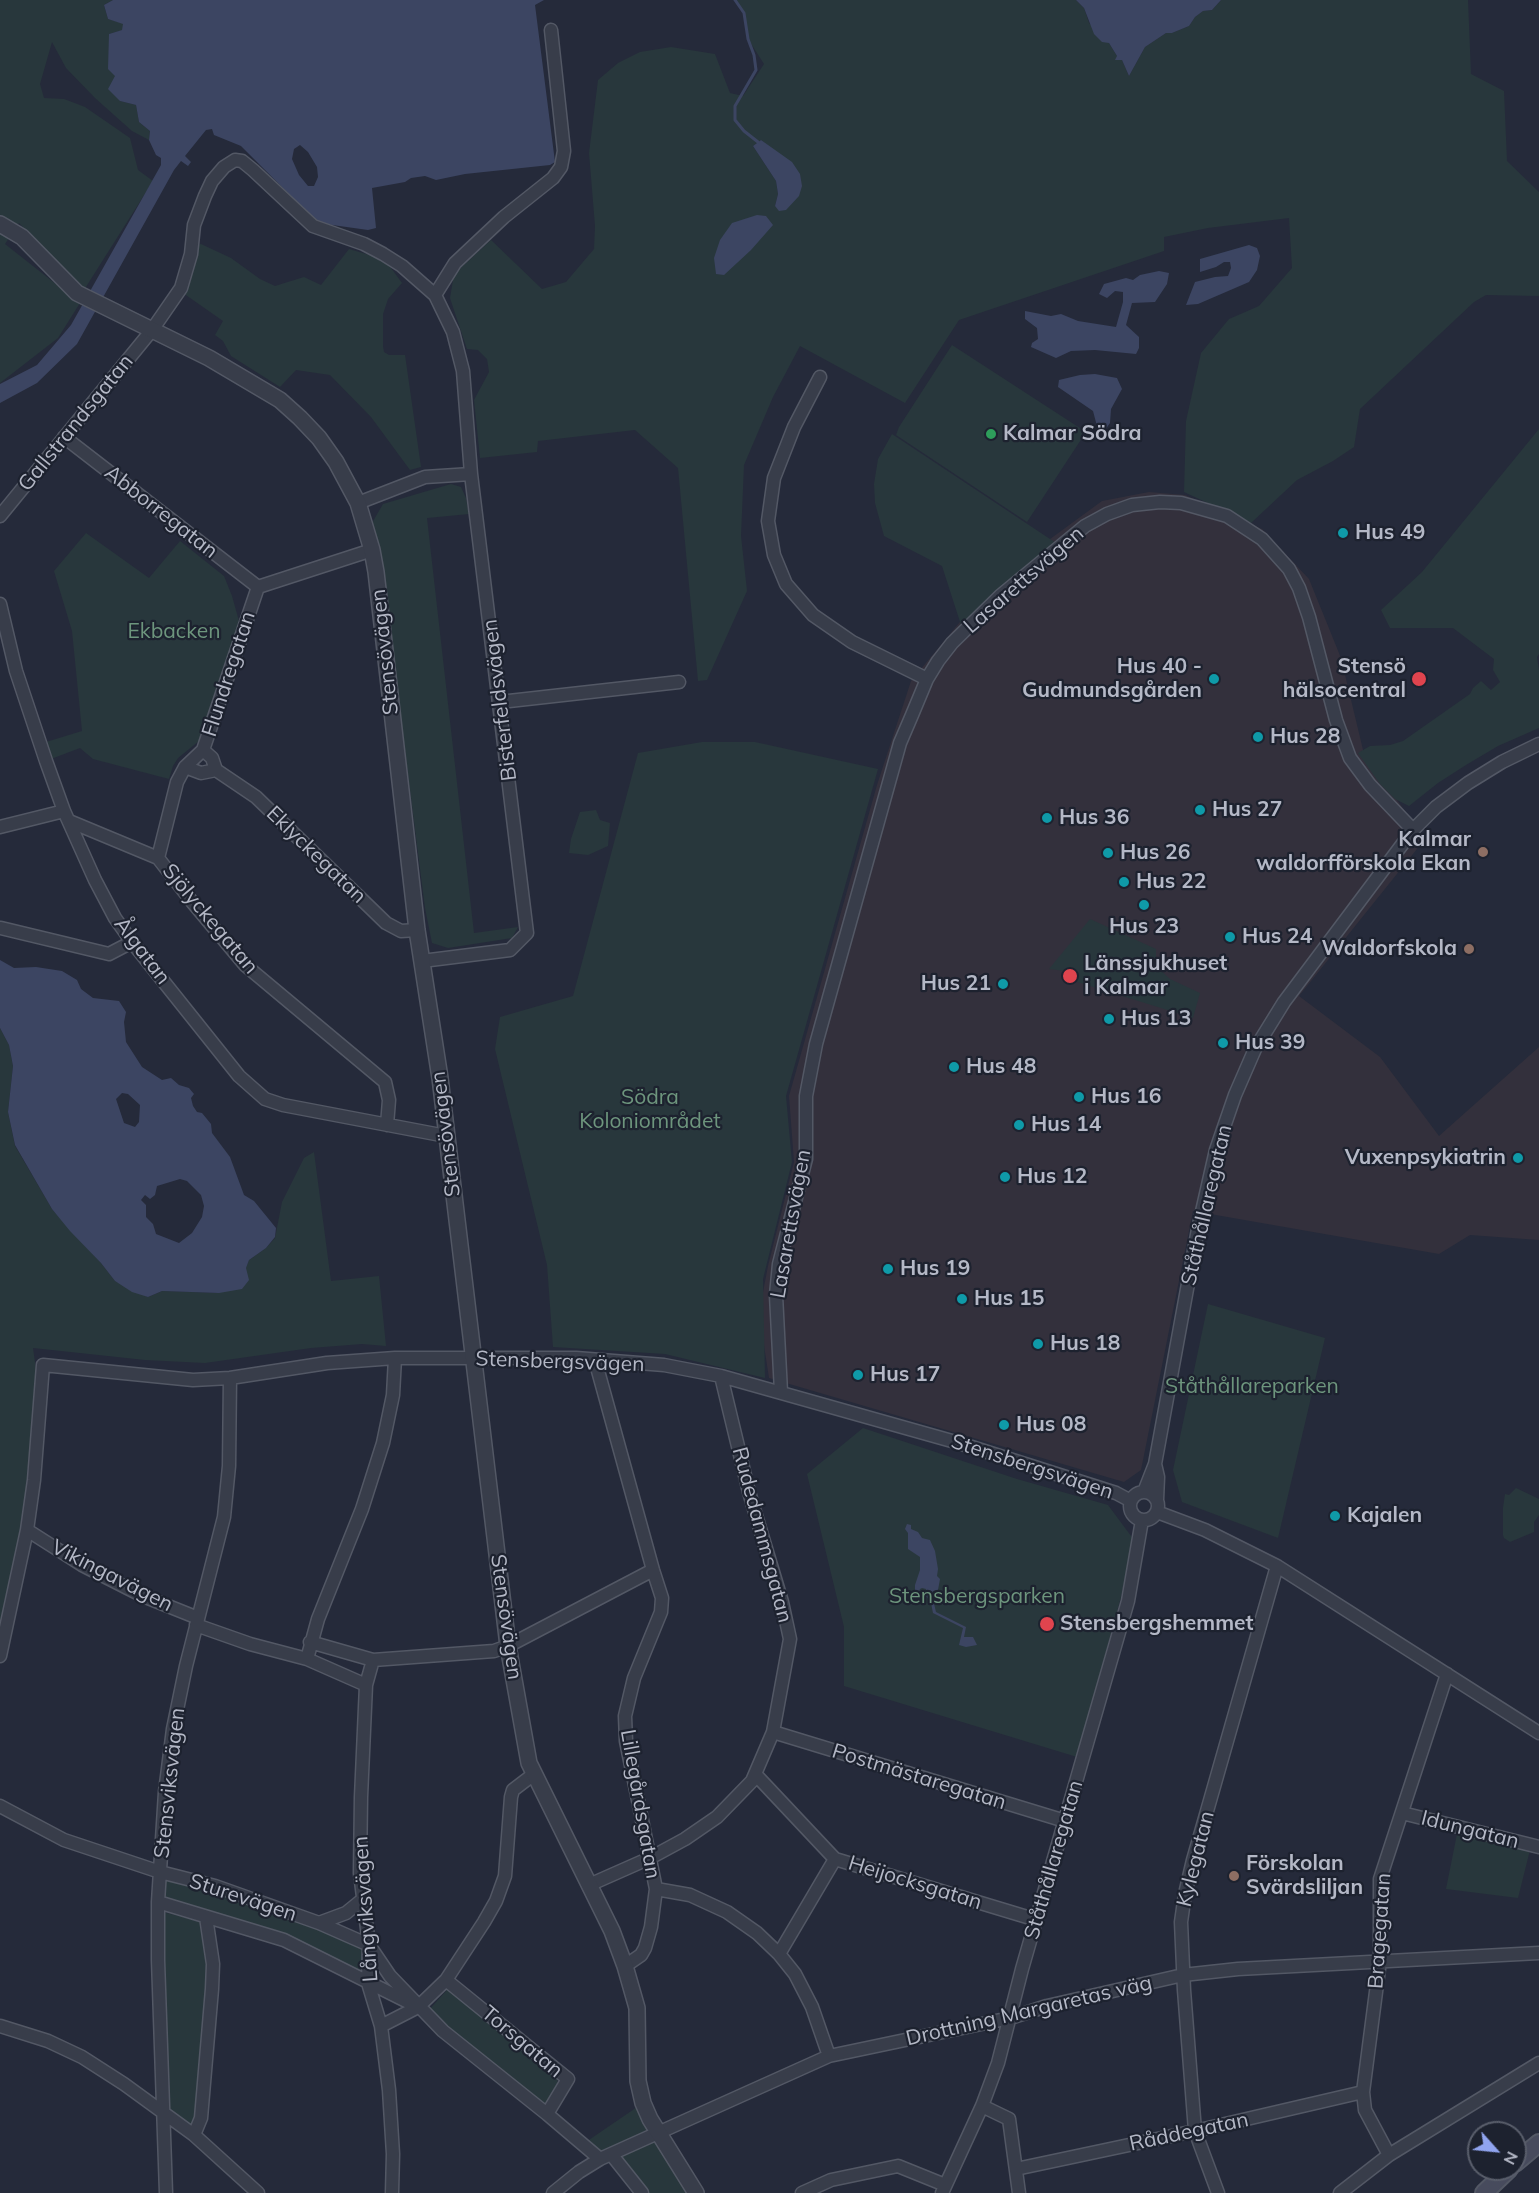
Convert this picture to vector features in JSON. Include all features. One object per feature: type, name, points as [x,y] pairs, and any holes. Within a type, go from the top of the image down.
[{"type":"main road","points":[[1527,2153],[1539,2143]]},
{"type":"main road","points":[[1478,2193],[1488,2188]]},
{"type":"street","points":[[435,295],[449,271],[462,256],[504,217],[549,181],[561,167],[564,151],[551,30]]},
{"type":"street","name":"Gallstrandsgatan","points":[[0,516],[152,330],[181,288],[190,254],[194,225],[205,196],[212,181],[224,167],[235,160],[242,160],[313,226],[377,250],[402,266],[435,295]]},
{"type":"street","name":"Stensövägen","points":[[0,224],[22,237],[77,293],[244,378],[280,400],[319,438],[336,462],[358,503],[372,549],[378,583],[417,930],[440,1078],[508,1646],[529,1763],[612,1931],[625,1966],[637,2008],[637,2046],[640,2092],[643,2103],[696,2193]]},
{"type":"street","name":"Bisterfeldsvägen","points":[[422,961],[510,950],[527,933],[501,702],[471,474],[463,371],[453,332],[435,295]]},
{"type":"street","points":[[820,376],[794,427],[774,478],[768,520],[774,555],[786,584],[813,615],[852,642],[927,679]]},
{"type":"street","name":"Abborregatan","points":[[64,437],[258,587]]},
{"type":"street","points":[[358,503],[425,477],[471,474]]},
{"type":"street","name":"Lasarettsvägen","points":[[781,1392],[776,1318],[779,1264],[806,1159],[806,1096],[816,1044],[900,744],[927,679],[952,643],[1000,596],[1085,526],[1107,514],[1132,505],[1160,502],[1181,503],[1227,516],[1252,532],[1289,569],[1299,588],[1309,617],[1336,720],[1350,758],[1378,794],[1413,830]]},
{"type":"street","points":[[258,587],[372,549]]},
{"type":"street","name":"Flundregatan","points":[[158,858],[177,782],[184,767],[203,750],[258,587]]},
{"type":"street","name":"Ålgatan","points":[[0,604],[16,670],[67,816],[95,880],[115,918],[132,942],[239,1076],[265,1099],[283,1105],[446,1136]]},
{"type":"street","points":[[501,702],[679,682]]},
{"type":"street","name":"Ståthållaregatan","points":[[1144,1492],[1155,1464],[1198,1229],[1216,1150],[1234,1095],[1255,1049],[1284,1002],[1413,830],[1436,807],[1468,783],[1539,744]]},
{"type":"street","name":"Eklyckegatan","points":[[203,750],[212,758],[216,770],[256,797],[386,922],[401,932],[417,930]]},
{"type":"street","points":[[184,767],[201,773],[216,770]]},
{"type":"street","points":[[0,827],[67,816]]},
{"type":"street","name":"Sjölyckegatan","points":[[67,816],[158,858],[245,965],[385,1082],[389,1100],[387,1125]]},
{"type":"street","points":[[1,928],[110,954],[132,942]]},
{"type":"street","points":[[307,1659],[310,1642],[362,1509],[383,1443],[393,1395],[395,1358]]},
{"type":"street","name":"Stensbergsvägen","points":[[27,1530],[34,1480],[43,1365],[193,1380],[230,1378],[327,1363],[395,1358],[576,1358],[664,1365],[721,1376],[959,1443],[1116,1493],[1131,1501]]},
{"type":"street","name":"Lillegårdsgatan","points":[[595,1360],[662,1598],[661,1612],[634,1678],[625,1716],[626,1741],[656,1889],[651,1928],[645,1948],[641,1955],[625,1966]]},
{"type":"street","name":"Rudedammsgatan","points":[[589,1885],[650,1858],[685,1839],[717,1817],[756,1775],[773,1732],[790,1639],[782,1602],[749,1492],[721,1376]]},
{"type":"street","name":"Stensviksvägen","points":[[166,2193],[158,1960],[158,1902],[165,1792],[173,1728],[224,1516],[229,1466],[230,1378]]},
{"type":"street","name":"Ståthållaregatan","points":[[1155,1464],[1158,1477],[1157,1506]]},
{"type":"street","points":[[1157,1506],[1151,1519],[1142,1520],[1131,1513],[1131,1501],[1136,1495],[1144,1492],[1151,1494],[1157,1506],[1277,1566],[1539,1733]]},
{"type":"street","name":"Ståthållaregatan","points":[[943,2189],[982,2106],[998,2063],[1128,1600],[1142,1520]]},
{"type":"street","points":[[0,1656],[27,1530]]},
{"type":"street","name":"Vikingavägen","points":[[27,1530],[92,1571],[197,1622],[250,1644],[307,1659],[366,1685]]},
{"type":"street","name":"Kylegatan","points":[[1218,2193],[1195,2132],[1181,1922],[1185,1894],[1277,1566]]},
{"type":"street","points":[[310,1642],[373,1660],[494,1651],[508,1646],[653,1570]]},
{"type":"street","name":"Långviksvägen","points":[[373,1660],[366,1685],[360,1874],[369,1945],[368,1983],[381,2026],[390,2096],[393,2154],[392,2193]]},
{"type":"street","name":"Bragegatan","points":[[1389,2155],[1365,2110],[1363,2092],[1380,1961],[1380,1879],[1447,1674]]},
{"type":"street","name":"Postmästaregatan","points":[[773,1732],[1065,1821]]},
{"type":"street","points":[[381,2026],[418,2007],[446,1980],[496,1901],[505,1876],[513,1790],[534,1774]]},
{"type":"street","name":"Heijocksgatan","points":[[756,1775],[835,1859],[1037,1920]]},
{"type":"street","name":"Sturevägen","points":[[0,1806],[64,1840],[160,1872],[215,1886],[319,1923],[369,1945],[390,1976],[443,2031],[547,2114],[606,2156],[642,2193]]},
{"type":"street","name":"Idungatan","points":[[1401,1813],[1539,1847]]},
{"type":"street","points":[[779,1953],[835,1859]]},
{"type":"street","points":[[656,1889],[690,1895],[727,1912],[758,1933],[779,1953],[795,1974],[812,2007],[829,2056]]},
{"type":"street","name":"Sturevägen","points":[[319,1923],[346,1913],[362,1900]]},
{"type":"street","name":"Sturevägen","points":[[158,1902],[284,1940],[418,2007]]},
{"type":"street","points":[[194,2135],[201,2118],[212,1989],[213,1964],[206,1917]]},
{"type":"street","name":"Drottning Margaretas väg","points":[[553,2193],[579,2172],[606,2156],[829,2056],[1010,2018],[1183,1975],[1238,1969],[1539,1953]]},
{"type":"street","name":"Torsgatan","points":[[446,1980],[568,2079],[547,2114]]},
{"type":"street","points":[[0,2026],[48,2041],[82,2057],[124,2084],[194,2135],[258,2193]]},
{"type":"street","points":[[1340,2193],[1389,2155],[1539,2062]]},
{"type":"street","name":"Råddegatan","points":[[1016,2169],[1195,2132],[1363,2092]]},
{"type":"street","points":[[982,2106],[1009,2119],[1019,2193]]},
{"type":"street","points":[[802,2193],[831,2180],[898,2166],[943,2189]]},
{"type":"shaded area","name":"Länssjukhuset i Kalmar","points":[[1149,492],[1185,495],[1262,529],[1309,579],[1341,658],[1364,754],[1425,839],[1299,996],[1380,1057],[1439,1136],[1539,1047],[1539,1240],[1470,1235],[1439,1254],[1193,1211],[1141,1470],[1124,1482],[769,1378],[759,1313],[768,1266],[794,1162],[789,1096],[877,785],[911,681],[979,599],[1046,542],[1102,501]]},
{"type":"green space","points":[[0,0],[113,0],[104,5],[108,19],[123,23],[123,30],[109,34],[120,101],[136,105],[139,122],[150,131],[149,140],[132,131],[95,98],[66,68],[52,42],[40,84],[44,98],[64,99],[85,107],[130,138],[138,170],[153,181],[84,290],[19,223],[5,244],[80,303],[58,338],[0,383]]},
{"type":"green space","points":[[735,0],[1076,0],[1084,8],[1089,23],[1122,60],[1129,76],[1145,47],[1166,33],[1189,26],[1195,17],[1203,11],[1212,10],[1221,0],[1468,0],[1471,74],[1504,91],[1507,161],[1539,192],[1539,296],[1486,295],[1474,302],[1360,409],[1354,447],[1297,480],[1251,523],[1184,492],[1186,421],[1201,353],[1229,319],[1259,306],[1292,268],[1289,218],[1208,228],[1164,237],[1164,251],[959,320],[905,403],[800,346],[773,397],[744,465],[741,536],[747,591],[707,680],[698,681],[678,468],[635,430],[538,441],[537,452],[480,458],[474,400],[489,372],[487,359],[478,350],[467,349],[450,298],[454,274],[491,240],[542,289],[566,282],[594,249],[595,226],[589,153],[598,80],[618,63],[640,52],[671,47],[715,54],[730,93],[743,96],[764,64],[748,39],[744,13]],"holes":[[[761,140],[774,151],[786,210],[775,206],[778,194],[776,181],[753,146]]]},
{"type":"green space","points":[[201,244],[231,258],[260,279],[275,286],[304,277],[321,285],[349,249],[380,258],[391,268],[402,283],[388,299],[383,314],[383,346],[384,352],[389,355],[405,355],[421,467],[410,470],[371,417],[330,375],[296,370],[280,387],[231,356],[223,341],[215,335],[223,321],[183,293],[194,246]]},
{"type":"green space","name":"Kalmar Södra","points":[[952,345],[1086,432],[1027,522],[896,435]]},
{"type":"green space","points":[[1539,429],[1539,654],[1537,657],[1539,728],[1498,746],[1466,765],[1409,806],[1395,799],[1380,784],[1358,753],[1370,746],[1390,745],[1403,741],[1470,694],[1481,681],[1491,690],[1500,682],[1493,670],[1494,659],[1453,628],[1390,628],[1381,610],[1422,572]]},
{"type":"green space","points":[[892,434],[1056,543],[961,625],[942,566],[884,536],[875,503],[874,484],[878,459]]},
{"type":"green space","points":[[451,484],[461,487],[469,514],[427,518],[474,933],[518,927],[512,938],[448,948],[432,943],[425,908],[379,546],[372,523],[383,504]]},
{"type":"green space","name":"Ekbacken","points":[[86,533],[149,578],[180,541],[224,576],[232,596],[239,621],[204,737],[178,758],[169,779],[93,759],[80,748],[51,759],[46,742],[82,731],[72,631],[54,571]]},
{"type":"green space","name":"Södra Koloniområdet","points":[[702,742],[755,742],[878,769],[786,1096],[792,1162],[763,1279],[765,1378],[665,1354],[553,1347],[547,1265],[495,1049],[500,1017],[573,996],[638,753]]},
{"type":"green space","points":[[596,810],[600,820],[610,823],[608,846],[588,855],[569,853],[580,812]]},
{"type":"green space","points":[[1090,919],[1156,949],[1156,966],[1170,979],[1200,993],[1193,1018],[1071,980],[1065,971],[1049,969]]},
{"type":"green space","points":[[0,1028],[9,1045],[13,1066],[8,1112],[15,1146],[52,1209],[115,1281],[148,1297],[162,1291],[219,1293],[246,1267],[249,1260],[266,1248],[275,1238],[282,1202],[304,1158],[314,1152],[331,1281],[379,1276],[386,1346],[362,1344],[311,1348],[205,1363],[145,1360],[33,1348],[38,1384],[24,1509],[16,1579],[0,1641]]},
{"type":"green space","name":"Ståthållareparken","points":[[1208,1304],[1325,1338],[1278,1538],[1182,1502],[1173,1470]]},
{"type":"green space","name":"Stensbergsparken","points":[[863,1428],[1017,1479],[1108,1505],[1134,1540],[1120,1601],[1077,1757],[844,1686],[844,1627],[807,1474]]},
{"type":"green space","points":[[1516,1488],[1539,1499],[1539,1515],[1534,1522],[1534,1532],[1510,1542],[1503,1535],[1503,1508],[1505,1494],[1509,1495]]},
{"type":"green space","points":[[1457,1834],[1530,1850],[1518,1898],[1446,1889]]},
{"type":"green space","points":[[169,1878],[294,1918],[356,1945],[362,1950],[363,1972],[284,1935],[161,1897],[164,1879]]},
{"type":"green space","points":[[163,1912],[201,1922],[206,1965],[206,2021],[199,2112],[193,2126],[168,2108]]},
{"type":"green space","points":[[448,1989],[557,2076],[558,2086],[546,2106],[427,2012]]},
{"type":"green space","points":[[643,2103],[696,2193],[642,2193],[611,2155],[600,2159],[583,2144]]},
{"type":"water","points":[[113,0],[544,0],[535,5],[555,162],[550,165],[465,174],[436,180],[425,176],[372,188],[376,228],[368,230],[318,223],[241,146],[214,135],[212,129],[206,130],[185,156],[191,162],[188,166],[181,161],[174,170],[77,344],[37,383],[0,403],[0,384],[37,365],[71,325],[161,165],[161,158],[156,155],[149,140],[150,131],[139,122],[136,105],[120,101],[108,89],[115,76],[108,69],[109,34],[122,30],[123,24],[108,19],[104,5]],"holes":[[[300,145],[308,152],[317,167],[318,177],[314,186],[308,186],[299,175],[292,159],[294,149]]]},
{"type":"water","points":[[1076,0],[1221,0],[1212,10],[1203,11],[1195,17],[1189,26],[1166,33],[1145,47],[1129,76],[1122,60],[1115,60],[1117,56],[1109,43],[1102,42],[1094,34],[1084,8]]},
{"type":"water","points":[[761,140],[792,162],[800,174],[802,186],[799,196],[786,210],[779,211],[775,206],[778,194],[776,181],[753,146]]},
{"type":"water","points":[[757,215],[766,216],[773,225],[724,275],[716,274],[714,258],[720,240],[732,223]]},
{"type":"water","points":[[1249,245],[1257,248],[1260,256],[1257,270],[1249,282],[1198,304],[1186,305],[1195,282],[1228,276],[1231,268],[1230,262],[1224,262],[1200,272],[1200,259]]},
{"type":"water","points":[[1159,271],[1169,273],[1167,284],[1155,302],[1132,303],[1126,325],[1139,337],[1139,348],[1136,354],[1095,350],[1071,351],[1056,358],[1031,347],[1032,343],[1038,339],[1037,328],[1025,319],[1025,311],[1051,316],[1061,314],[1078,321],[1116,327],[1123,302],[1123,292],[1115,291],[1107,298],[1099,294],[1104,284],[1126,278],[1133,280],[1140,275]]},
{"type":"water","points":[[1095,374],[1117,378],[1122,389],[1111,409],[1110,423],[1103,433],[1098,430],[1093,411],[1058,387],[1059,380]]},
{"type":"water","points":[[0,960],[14,968],[36,967],[62,971],[77,980],[81,989],[93,998],[119,1001],[126,1012],[124,1022],[126,1042],[142,1067],[162,1080],[171,1078],[179,1085],[189,1088],[194,1094],[191,1098],[193,1106],[211,1124],[212,1133],[230,1157],[244,1195],[254,1201],[276,1228],[275,1237],[266,1248],[249,1260],[246,1268],[249,1280],[242,1289],[219,1293],[162,1291],[148,1297],[132,1292],[115,1281],[52,1209],[15,1145],[8,1112],[13,1066],[9,1045],[0,1028]],"holes":[[[122,1093],[128,1094],[140,1105],[139,1122],[135,1127],[124,1123],[116,1099]],[[180,1179],[187,1181],[201,1195],[204,1206],[202,1217],[192,1233],[179,1243],[156,1234],[153,1224],[146,1217],[146,1205],[141,1200],[145,1195],[150,1199],[155,1195],[157,1186]]]},
{"type":"water","points":[[907,1524],[911,1525],[911,1529],[918,1532],[922,1538],[930,1540],[935,1551],[937,1576],[940,1579],[938,1590],[933,1591],[932,1595],[936,1612],[966,1627],[964,1637],[973,1637],[977,1645],[966,1647],[959,1645],[963,1628],[933,1613],[931,1603],[926,1596],[926,1589],[920,1589],[917,1596],[915,1593],[920,1557],[908,1549],[908,1533],[905,1529]]},
{"type":"waterway","points":[[735,0],[744,13],[756,70],[735,106],[735,120],[758,142]]},
{"type":"place","name":"Kalmar Södra","points":[[991,434]]},
{"type":"place","name":"Hus 49","points":[[1343,533]]},
{"type":"place","name":"Hus 40 - Gudmundsgården","points":[[1214,679]]},
{"type":"place","name":"Stensö hälsocentral","points":[[1419,679]]},
{"type":"place","name":"Hus 28","points":[[1258,737]]},
{"type":"place","name":"Hus 27","points":[[1200,810]]},
{"type":"place","name":"Hus 36","points":[[1047,818]]},
{"type":"place","name":"Kalmar waldorfförskola Ekan","points":[[1483,852]]},
{"type":"place","name":"Hus 26","points":[[1108,853]]},
{"type":"place","name":"Hus 22","points":[[1124,882]]},
{"type":"place","name":"Hus 23","points":[[1144,905]]},
{"type":"place","name":"Hus 24","points":[[1230,937]]},
{"type":"place","name":"Waldorfskola","points":[[1469,949]]},
{"type":"place","name":"Länssjukhuset i Kalmar","points":[[1070,976]]},
{"type":"place","name":"Hus 21","points":[[1003,984]]},
{"type":"place","name":"Hus 13","points":[[1109,1019]]},
{"type":"place","name":"Hus 39","points":[[1223,1043]]},
{"type":"place","name":"Hus 48","points":[[954,1067]]},
{"type":"place","name":"Hus 16","points":[[1079,1097]]},
{"type":"place","name":"Hus 14","points":[[1019,1125]]},
{"type":"place","name":"Vuxenpsykiatrin","points":[[1518,1158]]},
{"type":"place","name":"Hus 12","points":[[1005,1177]]},
{"type":"place","name":"Hus 19","points":[[888,1269]]},
{"type":"place","name":"Hus 15","points":[[962,1299]]},
{"type":"place","name":"Hus 18","points":[[1038,1344]]},
{"type":"place","name":"Hus 17","points":[[858,1375]]},
{"type":"place","name":"Hus 08","points":[[1004,1425]]},
{"type":"place","name":"Kajalen","points":[[1335,1516]]},
{"type":"place","name":"Stensbergshemmet","points":[[1047,1624]]},
{"type":"place","name":"Förskolan Svärdsliljan","points":[[1234,1876]]}]
